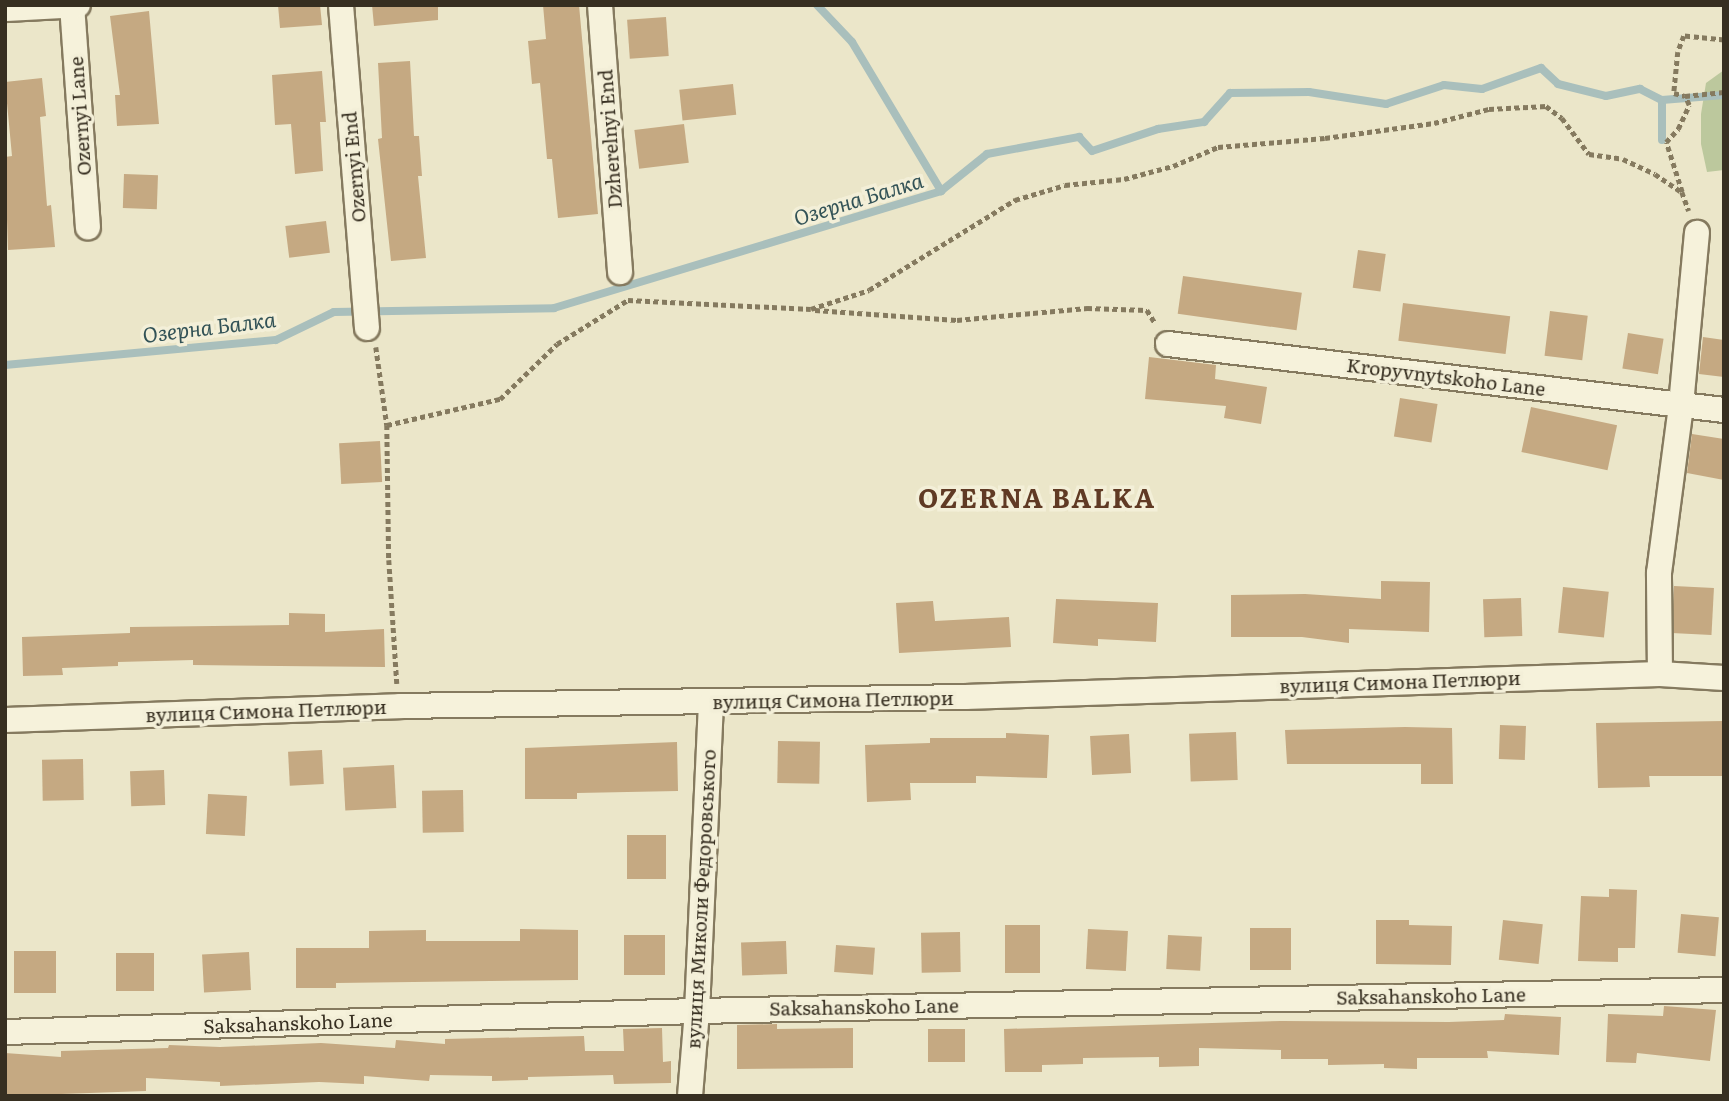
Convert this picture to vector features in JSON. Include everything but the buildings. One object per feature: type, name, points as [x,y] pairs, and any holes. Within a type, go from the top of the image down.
[{"type":"street","points":[[5,9],[78,5]]},
{"type":"street","name":"Ozernyi End","points":[[341,5],[367,328]]},
{"type":"street","name":"Dzherelnyi End","points":[[600,5],[620,272]]},
{"type":"street","name":"Ozernyi Lane","points":[[72,6],[89,227]]},
{"type":"street","points":[[1660,674],[1659,573],[1681,405],[1697,233]]},
{"type":"street","name":"Kropyvnytskoho Lane","points":[[1168,344],[1724,410]]},
{"type":"street","name":"вулиця Симона Петлюри","points":[[5,720],[400,706],[710,703],[1660,674],[1724,678]]},
{"type":"street","name":"вулиця Миколи Федоровського","points":[[690,1096],[697,1011],[710,703]]},
{"type":"street","name":"Saksahanskoho Lane","points":[[5,1032],[697,1011],[1724,990]]},
{"type":"path","points":[[1724,40],[1684,36],[1678,52],[1674,93],[1685,96],[1724,92]]},
{"type":"path","points":[[811,309],[869,290],[1015,200],[1052,189],[1124,179],[1173,166],[1218,147],[1325,138],[1434,123],[1489,109],[1546,106],[1562,118],[1589,154],[1623,159],[1655,174],[1682,192],[1666,142],[1678,129],[1689,105],[1685,96]]},
{"type":"path","points":[[387,425],[500,399],[557,344],[628,300],[811,309],[957,320],[1087,308],[1147,310],[1168,344]]},
{"type":"path","points":[[367,328],[377,348],[387,425],[389,561],[400,706]]},
{"type":"green space","points":[[1724,70],[1724,170],[1707,172],[1701,144],[1701,114],[1706,83]]},
{"type":"waterway","points":[[817,5],[852,42],[941,191]]},
{"type":"waterway","name":"Озерна Балка","points":[[5,365],[276,340],[334,312],[554,308],[941,191],[987,154],[1079,137],[1092,151],[1158,129],[1204,122],[1230,93],[1309,92],[1386,104],[1444,85],[1482,89],[1541,68],[1558,84],[1606,96],[1640,89],[1662,100],[1724,95]]},
{"type":"waterway","points":[[1662,100],[1662,140]]},
{"type":"district","name":"OZERNA BALKA","points":[[1037,497]]}]
